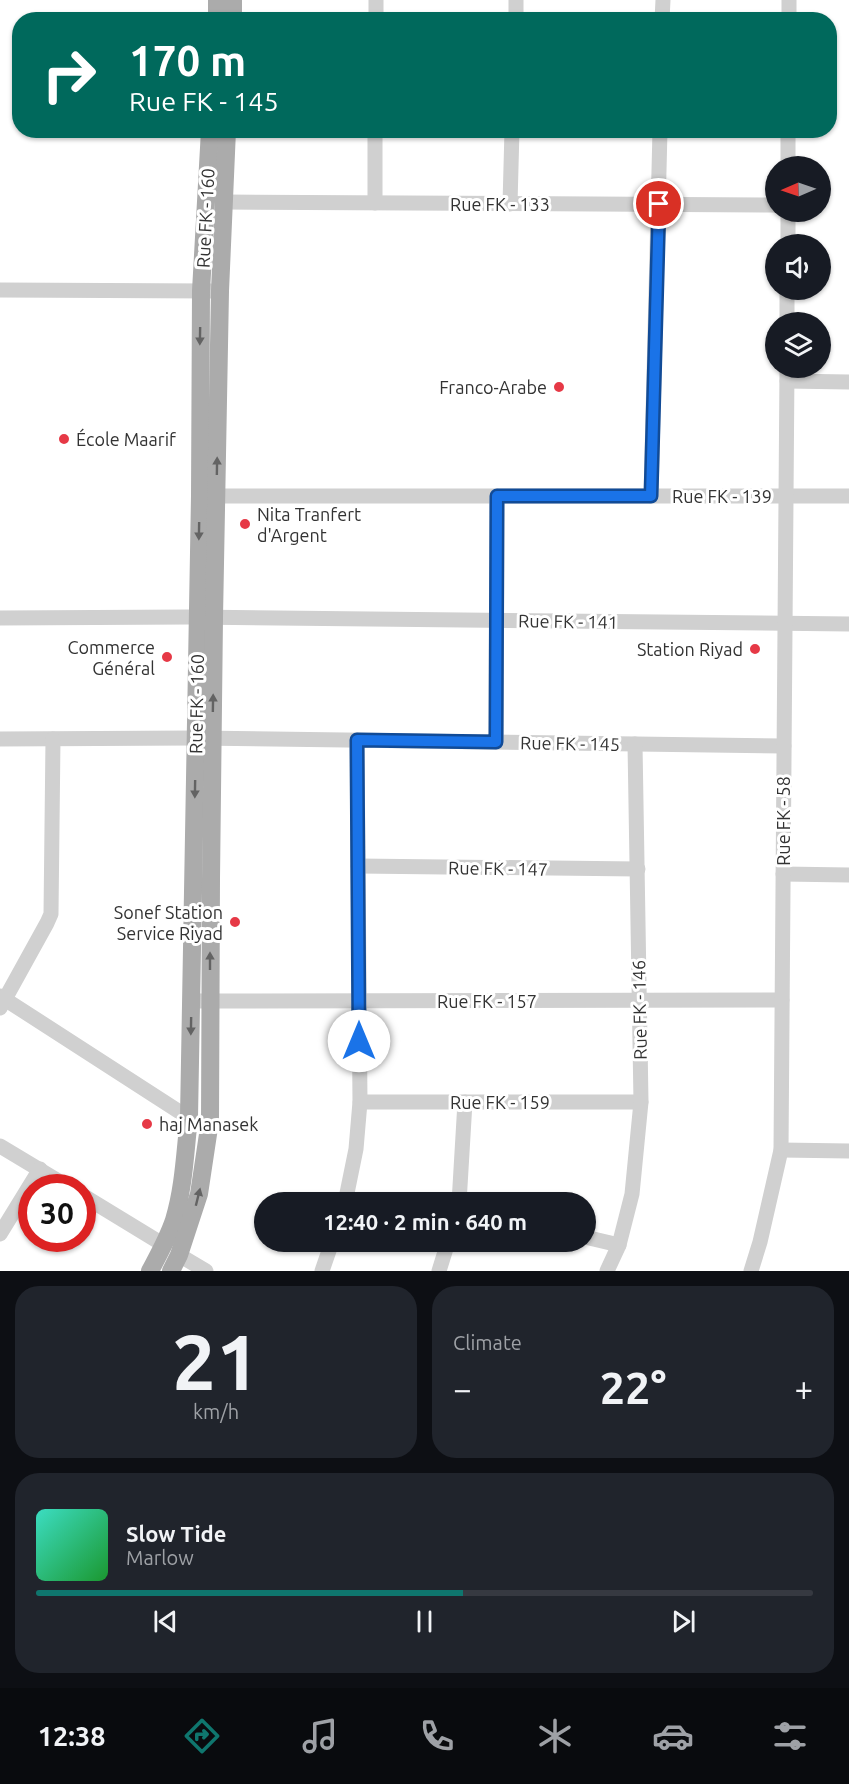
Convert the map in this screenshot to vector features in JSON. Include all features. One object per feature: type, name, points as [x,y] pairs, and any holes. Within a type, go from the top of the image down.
[{"type":"main road","name":"Rue FK - 160","points":[[208,496],[201,291],[210,138]]},
{"type":"main road","name":"Rue FK - 160","points":[[182,1222],[183,1178],[189,1118],[204,738],[208,496],[220,291],[226,138]]},
{"type":"main road","name":"Rue FK - 160","points":[[150,1271],[171,1257],[182,1222],[199,1194],[210,1121],[210,1001],[204,738]]},
{"type":"street","points":[[375,138],[375,203]]},
{"type":"street","points":[[510,204],[512,138]]},
{"type":"street","points":[[651,496],[660,138]]},
{"type":"street","points":[[788,138],[788,156]]},
{"type":"street","name":"Rue FK - 133","points":[[224,202],[765,205]]},
{"type":"street","points":[[0,290],[220,291]]},
{"type":"street","name":"Rue FK - 58","points":[[751,1271],[781,1150],[787,378]]},
{"type":"street","points":[[818,378],[849,382]]},
{"type":"street","name":"Rue FK - 139","points":[[208,496],[849,496]]},
{"type":"street","points":[[496,742],[497,496]]},
{"type":"street","name":"Rue FK - 141","points":[[0,618],[849,624]]},
{"type":"street","name":"Rue FK - 145","points":[[0,739],[204,738],[784,746]]},
{"type":"street","points":[[53,739],[51,914],[2,1002],[189,1118]]},
{"type":"street","points":[[347,1192],[356,1149],[360,1102],[357,740]]},
{"type":"street","name":"Rue FK - 146","points":[[607,1271],[619,1245],[632,1194],[641,1102],[634,744]]},
{"type":"street","name":"Rue FK - 147","points":[[358,866],[638,869]]},
{"type":"street","points":[[783,874],[849,875]]},
{"type":"street","name":"Rue FK - 157","points":[[192,1001],[782,1000]]},
{"type":"street","name":"Rue FK - 159","points":[[360,1102],[641,1102]]},
{"type":"street","points":[[460,1192],[465,1102]]},
{"type":"street","points":[[0,1146],[47,1174]]},
{"type":"street","points":[[781,1150],[849,1150]]},
{"type":"street","points":[[0,1234],[40,1170]]},
{"type":"street","points":[[96,1205],[171,1257],[206,1271]]},
{"type":"street","points":[[596,1240],[619,1245]]},
{"type":"street","points":[[322,1271],[329,1252]]},
{"type":"street","points":[[439,1271],[445,1252]]},
{"type":"place","name":"Franco-Arabe","points":[[559,387]]},
{"type":"place","name":"École Maarif","points":[[64,439]]},
{"type":"place","name":"Nita Tranfert d'Argent","points":[[245,524]]},
{"type":"place","name":"Station Riyad","points":[[755,649]]},
{"type":"place","name":"Commerce Général","points":[[167,657]]},
{"type":"place","name":"Sonef Station Service Riyad","points":[[235,922]]},
{"type":"place","name":"haj Manasek","points":[[147,1124]]},
{"type":"route","points":[[359,1041],[357,740],[496,742],[497,496],[651,496],[659,204]]}]
